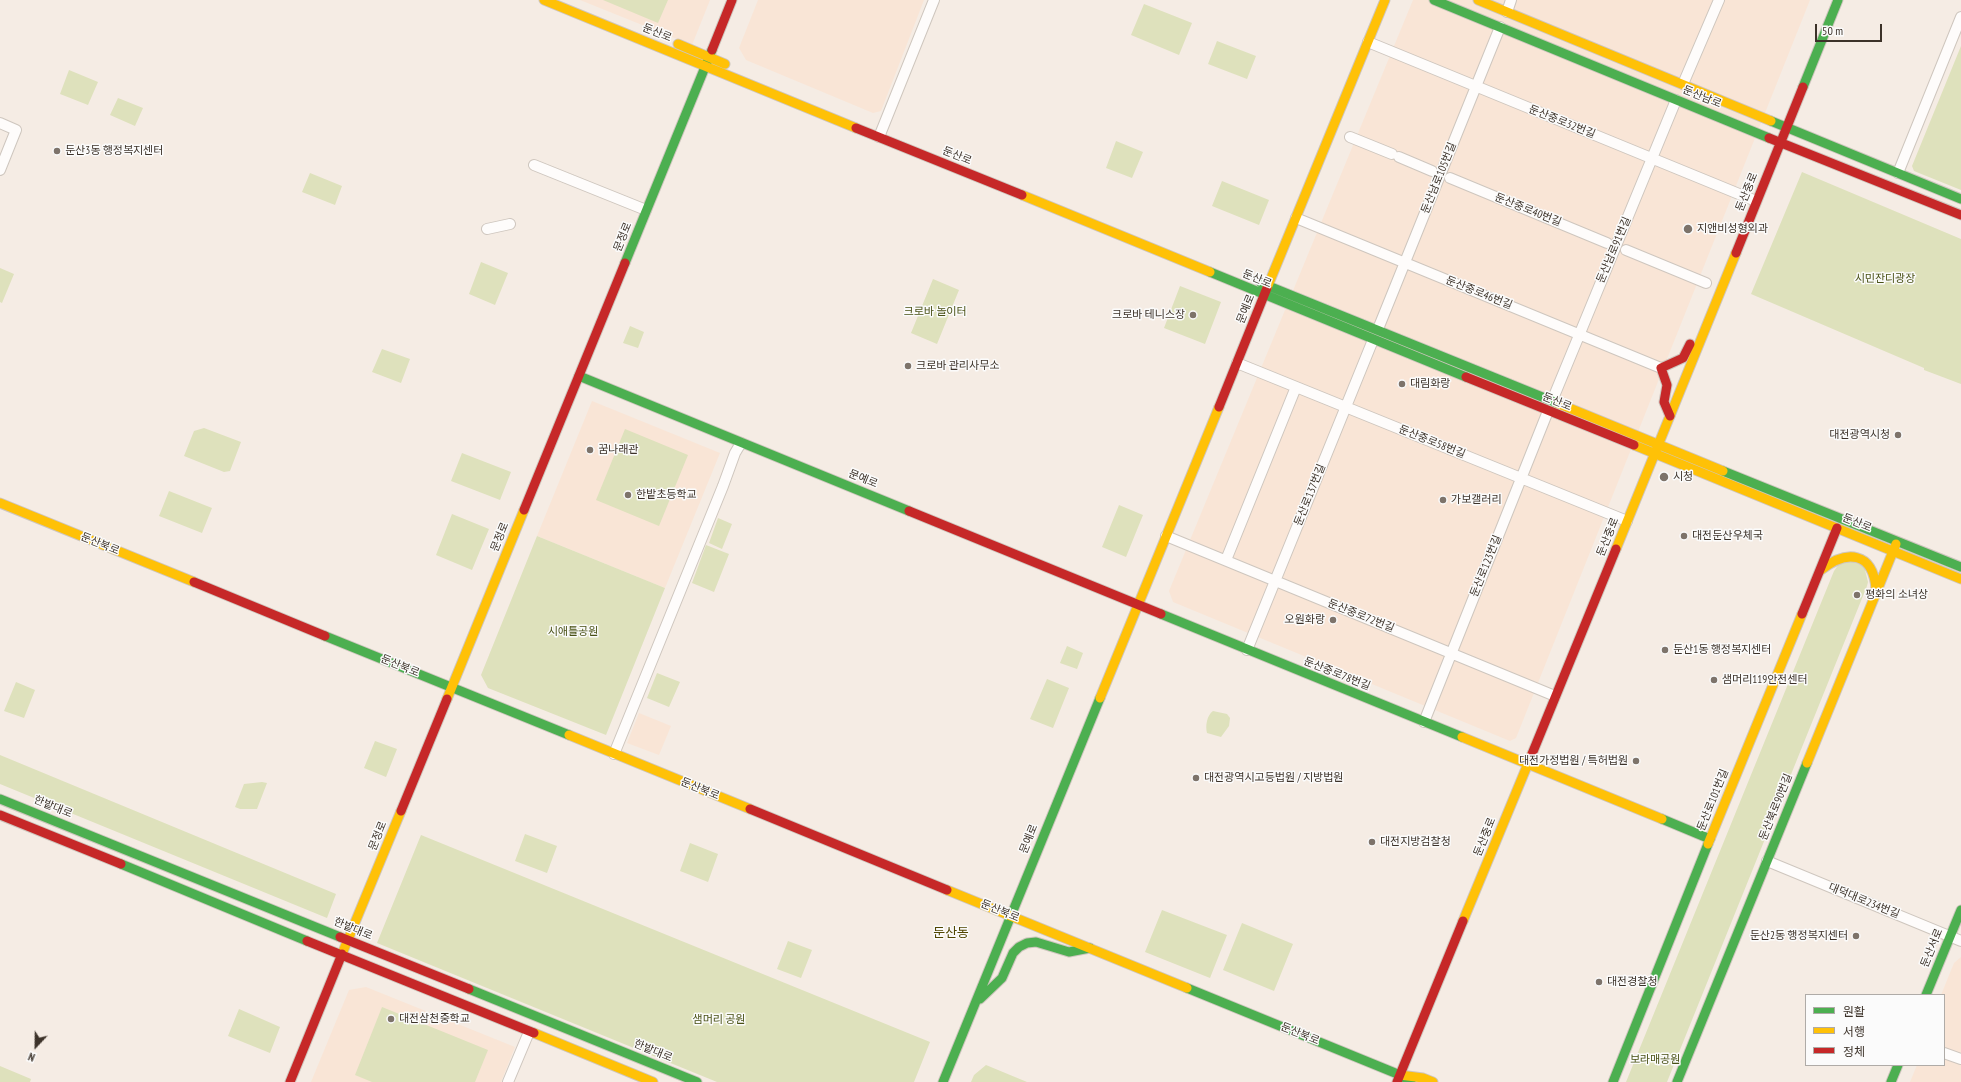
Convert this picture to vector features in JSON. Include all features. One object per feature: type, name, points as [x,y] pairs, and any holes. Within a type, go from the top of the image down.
[{"type":"main road","name":"둔산로","points":[[544,0],[705,66],[881,130],[1266,290],[1378,329],[1961,567]]},
{"type":"main road","points":[[569,0],[624,22]]},
{"type":"main road","name":"문정로","points":[[290,1082],[732,0]]},
{"type":"main road","name":"문예로","points":[[943,1082],[1385,0]]},
{"type":"main road","name":"둔산남로","points":[[1434,0],[1961,215]]},
{"type":"main road","name":"둔산남로","points":[[1478,0],[1961,199]]},
{"type":"main road","name":"둔산중로","points":[[1398,1078],[1655,454],[1700,339],[1838,0]]},
{"type":"main road","name":"둔산로","points":[[666,39],[733,67]]},
{"type":"main road","name":"둔산로","points":[[922,144],[1266,290],[1373,340],[1961,579]]},
{"type":"main road","points":[[1670,416],[1664,402],[1668,392],[1666,377],[1662,368],[1683,358],[1688,345],[1700,339]]},
{"type":"main road","name":"문예로","points":[[579,376],[1138,605]]},
{"type":"main road","name":"둔산북로","points":[[0,503],[1090,948],[1398,1078],[1411,1082]]},
{"type":"main road","name":"둔산로101번길","points":[[1613,1082],[1837,528]]},
{"type":"main road","name":"둔산북로90번길","points":[[1677,1082],[1897,542]]},
{"type":"main road","points":[[1820,570],[1841,557],[1850,556],[1859,558],[1871,567],[1875,574],[1876,592]]},
{"type":"main road","name":"둔산중로78번길","points":[[1138,605],[1710,839]]},
{"type":"main road","name":"한밭대로","points":[[0,799],[697,1082]]},
{"type":"main road","points":[[0,815],[653,1082]]},
{"type":"main road","name":"둔산서로","points":[[1926,994],[1961,910]]},
{"type":"main road","points":[[976,1002],[1002,978],[1013,953],[1019,947],[1027,943],[1036,942],[1069,952],[1090,948]]},
{"type":"main road","points":[[1891,1082],[1898,1066]]},
{"type":"main road","name":"둔산북로","points":[[1398,1078],[1422,1078],[1433,1082]]},
{"type":"street","points":[[881,130],[934,0]]},
{"type":"street","points":[[1507,12],[1511,0]]},
{"type":"street","points":[[1683,84],[1718,0]]},
{"type":"street","points":[[1898,173],[1961,17]]},
{"type":"street","name":"둔산남로105번길","points":[[1378,329],[1500,27]]},
{"type":"street","name":"둔산중로32번길","points":[[1368,42],[1756,201]]},
{"type":"street","name":"둔산남로91번길","points":[[1552,401],[1676,100]]},
{"type":"street","points":[[0,124],[16,130],[0,170]]},
{"type":"street","points":[[1350,137],[1432,171]]},
{"type":"street","points":[[534,165],[646,210]]},
{"type":"street","name":"둔산중로40번길","points":[[1450,178],[1607,242]]},
{"type":"street","name":"둔산중로46번길","points":[[1296,218],[1662,368]]},
{"type":"street","points":[[487,228],[510,224]]},
{"type":"street","points":[[1626,250],[1706,283]]},
{"type":"street","name":"둔산로137번길","points":[[1247,650],[1373,340]]},
{"type":"street","name":"둔산중로58번길","points":[[1237,363],[1627,522]]},
{"type":"street","points":[[1226,560],[1296,387]]},
{"type":"street","name":"둔산로123번길","points":[[1424,722],[1548,411]]},
{"type":"street","points":[[614,754],[735,453],[741,442]]},
{"type":"street","name":"둔산중로72번길","points":[[1166,536],[1555,696]]},
{"type":"street","name":"대덕대로234번길","points":[[1767,861],[1961,941]]},
{"type":"street","points":[[508,1082],[529,1032]]},
{"type":"street","points":[[1945,1053],[1961,1059]]},
{"type":"shaded area","points":[[580,0],[710,0],[692,45]]},
{"type":"shaded area","points":[[758,0],[924,0],[881,111],[873,113],[746,60],[739,48]]},
{"type":"shaded area","points":[[1413,0],[1810,0],[1516,738],[1510,741],[1173,602],[1169,591]]},
{"type":"shaded area","name":"한밭초등학교","points":[[592,401],[720,453],[665,588],[537,536]]},
{"type":"shaded area","points":[[639,713],[671,726],[659,755],[627,743]]},
{"type":"shaded area","points":[[1961,957],[1961,1082],[1910,1082],[1917,1066],[1945,1066],[1945,994],[1941,994],[1954,963]]},
{"type":"shaded area","name":"대전삼천중학교","points":[[366,987],[515,1047],[501,1082],[311,1082],[349,990]]},
{"type":"green space","points":[[603,0],[668,0],[658,23]]},
{"type":"green space","points":[[1144,4],[1192,23],[1179,55],[1131,35]]},
{"type":"green space","points":[[1217,41],[1256,56],[1247,79],[1208,64]]},
{"type":"green space","points":[[1961,46],[1961,190],[1914,171],[1912,166]]},
{"type":"green space","points":[[69,70],[98,82],[88,105],[60,94]]},
{"type":"green space","points":[[118,98],[143,108],[135,126],[110,115]]},
{"type":"green space","points":[[1116,141],[1143,152],[1132,178],[1106,168]]},
{"type":"green space","name":"시민잔디광장","points":[[1802,172],[1961,239],[1961,384],[1924,370],[1924,368],[1751,294]]},
{"type":"green space","points":[[310,173],[342,186],[335,205],[302,192]]},
{"type":"green space","points":[[1222,181],[1269,200],[1259,225],[1212,206]]},
{"type":"green space","points":[[481,262],[508,273],[495,305],[469,294]]},
{"type":"green space","points":[[0,268],[14,274],[2,303],[0,302]]},
{"type":"green space","name":"크로바 놀이터","points":[[933,279],[959,290],[937,344],[911,333]]},
{"type":"green space","name":"크로바 테니스장","points":[[1180,286],[1221,302],[1205,344],[1164,328]]},
{"type":"green space","points":[[630,326],[644,332],[638,348],[623,343]]},
{"type":"green space","points":[[382,349],[410,359],[401,383],[372,372]]},
{"type":"green space","points":[[204,428],[241,442],[230,471],[224,472],[184,456],[194,431]]},
{"type":"green space","points":[[625,429],[688,455],[659,526],[596,500]]},
{"type":"green space","points":[[462,453],[511,472],[500,500],[451,481]]},
{"type":"green space","points":[[169,491],[212,508],[202,533],[159,516]]},
{"type":"green space","points":[[1119,505],[1143,515],[1126,557],[1102,547]]},
{"type":"green space","points":[[452,514],[489,529],[472,570],[436,555]]},
{"type":"green space","points":[[718,518],[732,524],[722,549],[709,543]]},
{"type":"green space","name":"시애틀공원","points":[[537,536],[665,588],[606,735],[488,688],[481,675]]},
{"type":"green space","points":[[706,545],[729,554],[714,592],[692,583]]},
{"type":"green space","name":"보라매공원","points":[[1848,560],[1864,566],[1868,582],[1867,586],[1667,1082],[1626,1082],[1834,571],[1839,564]]},
{"type":"green space","points":[[1067,646],[1083,653],[1077,669],[1060,663]]},
{"type":"green space","points":[[657,673],[680,682],[669,707],[647,698]]},
{"type":"green space","points":[[1047,679],[1069,688],[1053,728],[1030,719]]},
{"type":"green space","points":[[16,682],[35,690],[24,718],[4,711]]},
{"type":"green space","points":[[1213,711],[1227,714],[1230,718],[1229,726],[1221,737],[1207,733],[1207,721],[1209,715]]},
{"type":"green space","points":[[375,741],[397,749],[386,777],[364,768]]},
{"type":"green space","points":[[0,755],[336,894],[327,918],[0,784]]},
{"type":"green space","points":[[262,782],[267,783],[257,809],[240,809],[235,807],[244,784]]},
{"type":"green space","points":[[525,834],[557,846],[547,873],[515,861]]},
{"type":"green space","name":"샘머리 공원","points":[[421,835],[930,1042],[914,1082],[717,1082],[377,943]]},
{"type":"green space","points":[[690,843],[718,854],[708,882],[680,871]]},
{"type":"green space","points":[[1162,910],[1227,935],[1210,978],[1145,952]]},
{"type":"green space","points":[[1242,923],[1293,944],[1274,991],[1223,970]]},
{"type":"green space","points":[[788,941],[812,950],[801,978],[777,969]]},
{"type":"green space","points":[[382,1007],[488,1050],[475,1082],[372,1082],[355,1075]]},
{"type":"green space","points":[[239,1009],[280,1027],[270,1053],[228,1036]]},
{"type":"green space","points":[[986,1065],[1027,1082],[971,1082],[974,1075]]},
{"type":"green space","points":[[0,1066],[31,1079],[30,1082],[0,1082]]},
{"type":"traffic: fast","points":[[1434,0],[1769,138]]},
{"type":"traffic: fast","points":[[1803,87],[1838,0]]},
{"type":"traffic: fast","points":[[625,263],[712,50]]},
{"type":"traffic: fast","points":[[1771,121],[1961,199]]},
{"type":"traffic: fast","points":[[1210,272],[1466,377]]},
{"type":"traffic: fast","points":[[1261,283],[1557,403]]},
{"type":"traffic: fast","points":[[579,376],[909,511]]},
{"type":"traffic: fast","points":[[1723,471],[1961,567]]},
{"type":"traffic: fast","points":[[1161,614],[1462,737]]},
{"type":"traffic: fast","points":[[325,636],[569,735]]},
{"type":"traffic: fast","points":[[943,1082],[1100,698]]},
{"type":"traffic: fast","points":[[1677,1082],[1807,763]]},
{"type":"traffic: fast","points":[[0,799],[340,937]]},
{"type":"traffic: fast","points":[[1662,819],[1710,839]]},
{"type":"traffic: fast","points":[[1613,1082],[1708,844]]},
{"type":"traffic: fast","points":[[121,864],[307,941]]},
{"type":"traffic: fast","points":[[1926,994],[1961,910]]},
{"type":"traffic: fast","points":[[980,999],[1002,978],[1013,953],[1019,947],[1027,943],[1036,942],[1069,952],[1090,948]]},
{"type":"traffic: fast","points":[[1187,988],[1400,1075],[1411,1082]]},
{"type":"traffic: fast","points":[[469,989],[697,1082]]},
{"type":"traffic: fast","points":[[1891,1082],[1898,1066]]},
{"type":"traffic: slow","points":[[544,0],[856,128]]},
{"type":"traffic: slow","points":[[1267,288],[1385,0]]},
{"type":"traffic: slow","points":[[1478,0],[1771,121]]},
{"type":"traffic: slow","points":[[678,44],[725,64]]},
{"type":"traffic: slow","points":[[1022,195],[1210,272]]},
{"type":"traffic: slow","points":[[1616,549],[1736,253]]},
{"type":"traffic: slow","points":[[1557,403],[1723,471]]},
{"type":"traffic: slow","points":[[1100,698],[1219,407]]},
{"type":"traffic: slow","points":[[1634,445],[1961,579]]},
{"type":"traffic: slow","points":[[0,503],[194,582]]},
{"type":"traffic: slow","points":[[447,699],[524,510]]},
{"type":"traffic: slow","points":[[1807,763],[1896,544]]},
{"type":"traffic: slow","points":[[1821,570],[1840,559],[1849,557],[1857,558],[1864,561],[1870,567],[1874,577],[1876,589]]},
{"type":"traffic: slow","points":[[1708,844],[1802,614]]},
{"type":"traffic: slow","points":[[569,735],[750,809]]},
{"type":"traffic: slow","points":[[1462,737],[1662,819]]},
{"type":"traffic: slow","points":[[1463,921],[1532,754]]},
{"type":"traffic: slow","points":[[342,954],[401,811]]},
{"type":"traffic: slow","points":[[947,890],[1187,988]]},
{"type":"traffic: slow","points":[[534,1033],[653,1082]]},
{"type":"traffic: slow","points":[[1400,1075],[1423,1078],[1433,1082]]},
{"type":"traffic: jam","points":[[712,50],[732,0]]},
{"type":"traffic: jam","points":[[1736,253],[1803,87]]},
{"type":"traffic: jam","points":[[856,128],[1022,195]]},
{"type":"traffic: jam","points":[[1769,138],[1961,215]]},
{"type":"traffic: jam","points":[[524,510],[625,263]]},
{"type":"traffic: jam","points":[[1219,407],[1267,288]]},
{"type":"traffic: jam","points":[[1670,416],[1664,402],[1667,385],[1661,368],[1683,358],[1690,344]]},
{"type":"traffic: jam","points":[[1466,377],[1634,445]]},
{"type":"traffic: jam","points":[[909,511],[1161,614]]},
{"type":"traffic: jam","points":[[1802,614],[1837,528]]},
{"type":"traffic: jam","points":[[1532,754],[1616,549]]},
{"type":"traffic: jam","points":[[194,582],[325,636]]},
{"type":"traffic: jam","points":[[401,811],[447,699]]},
{"type":"traffic: jam","points":[[750,809],[947,890]]},
{"type":"traffic: jam","points":[[0,815],[121,864]]},
{"type":"traffic: jam","points":[[1397,1082],[1463,921]]},
{"type":"traffic: jam","points":[[340,937],[469,989]]},
{"type":"traffic: jam","points":[[307,941],[534,1033]]},
{"type":"traffic: jam","points":[[290,1082],[342,954]]},
{"type":"place","name":"둔산3동 행정복지센터","points":[[57,151]]},
{"type":"place","name":"지앤비성형외과","points":[[1688,229]]},
{"type":"place","name":"크로바 테니스장","points":[[1193,315]]},
{"type":"place","name":"크로바 관리사무소","points":[[908,366]]},
{"type":"place","name":"대림화랑","points":[[1402,384]]},
{"type":"place","name":"대전광역시청","points":[[1898,435]]},
{"type":"place","name":"꿈나래관","points":[[590,450]]},
{"type":"place","name":"시청","points":[[1664,477]]},
{"type":"place","name":"한밭초등학교","points":[[628,495]]},
{"type":"place","name":"가보갤러리","points":[[1443,500]]},
{"type":"place","name":"대전둔산우체국","points":[[1684,536]]},
{"type":"place","name":"평화의 소녀상","points":[[1857,595]]},
{"type":"place","name":"오원화랑","points":[[1333,620]]},
{"type":"place","name":"둔산1동 행정복지센터","points":[[1665,650]]},
{"type":"place","name":"샘머리119안전센터","points":[[1714,680]]},
{"type":"place","name":"대전가정법원 / 특허법원","points":[[1636,761]]},
{"type":"place","name":"대전광역시고등법원 / 지방법원","points":[[1196,778]]},
{"type":"place","name":"대전지방검찰청","points":[[1372,842]]},
{"type":"place","name":"둔산2동 행정복지센터","points":[[1856,936]]},
{"type":"place","name":"대전경찰청","points":[[1599,982]]},
{"type":"place","name":"대전삼천중학교","points":[[391,1019]]},
{"type":"district","name":"둔산동","points":[[951,933]]}]
